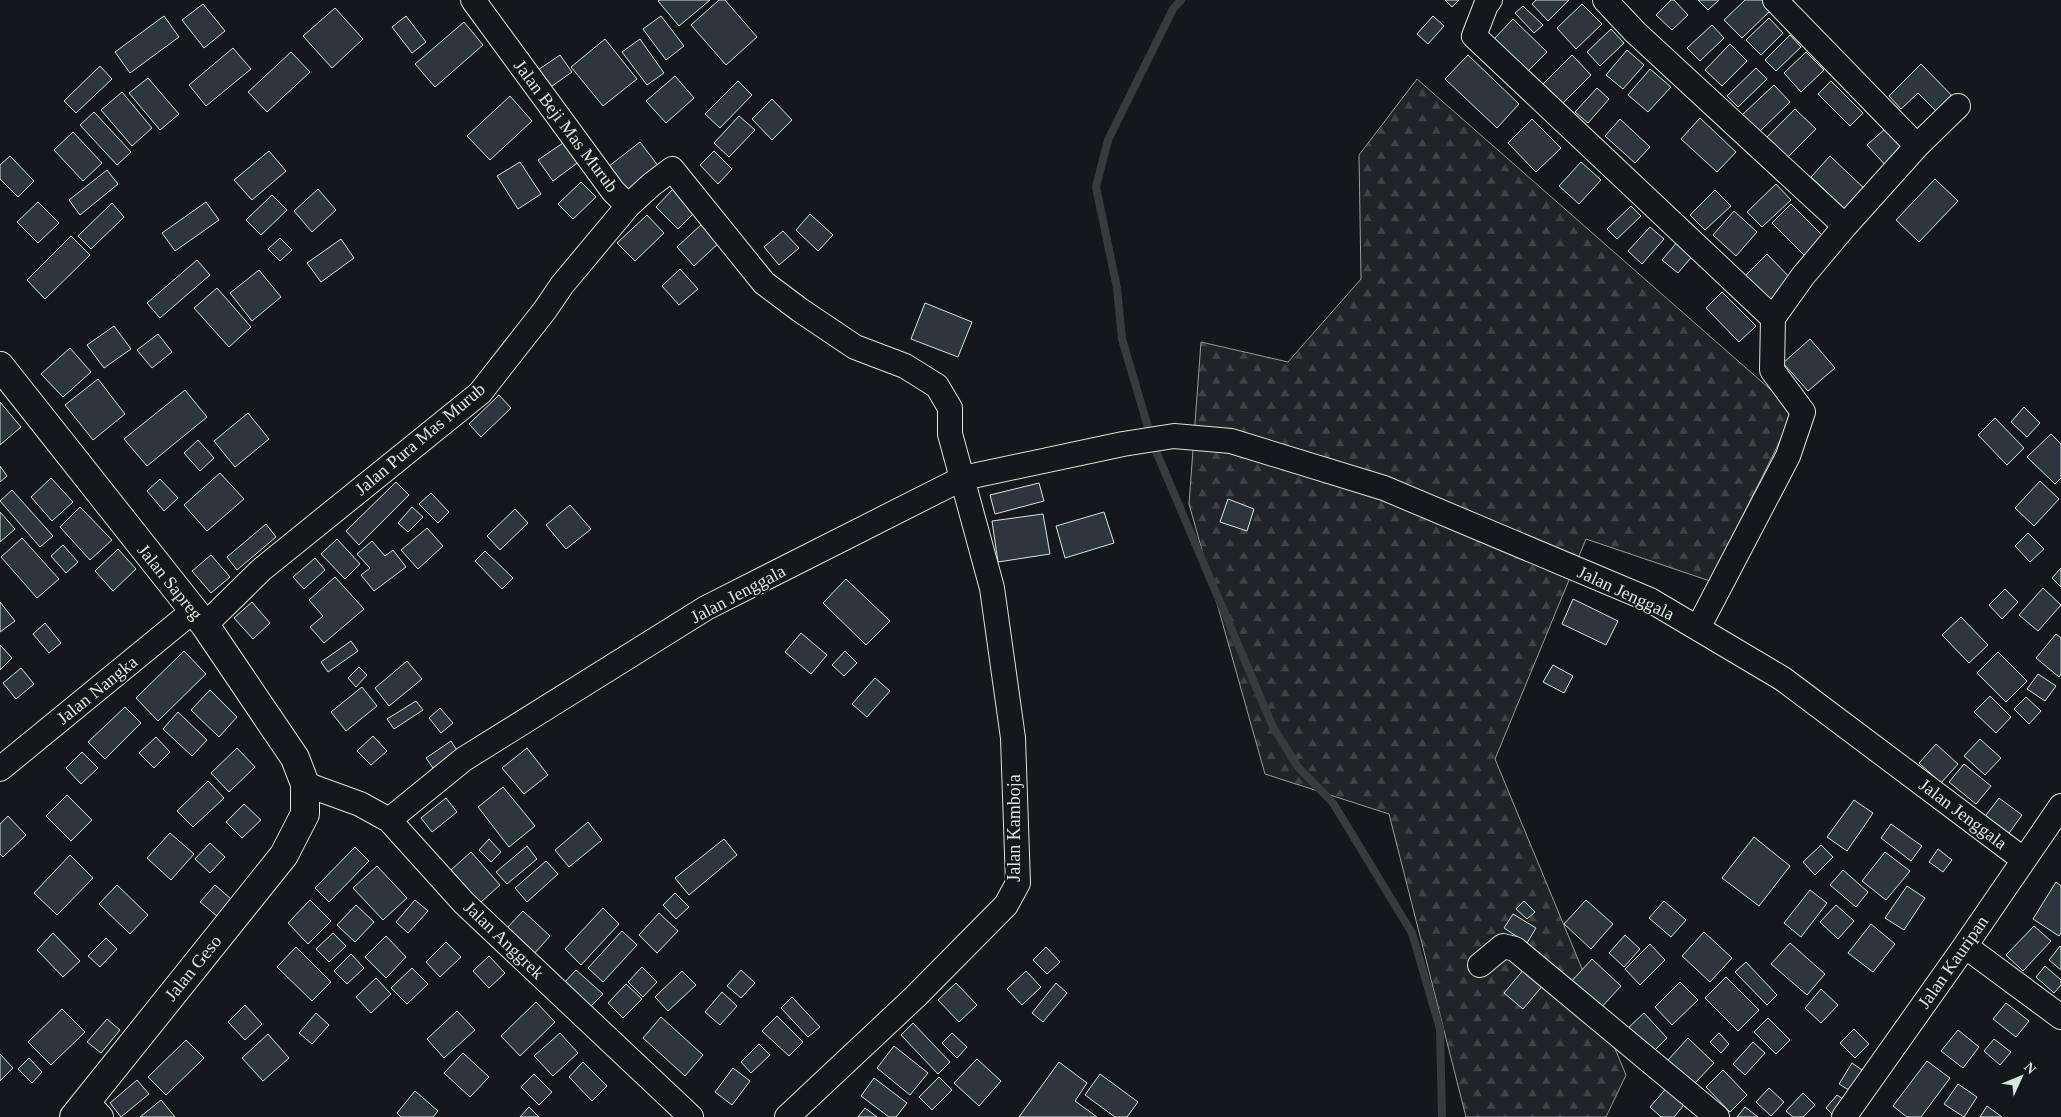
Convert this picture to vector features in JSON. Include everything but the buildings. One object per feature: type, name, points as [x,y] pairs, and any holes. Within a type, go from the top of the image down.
[{"type":"main road","name":"Jalan Sapreg","points":[[0,366],[199,618],[295,758],[305,784],[305,814]]},
{"type":"main road","name":"Jalan Geso","points":[[87,1112],[284,855],[305,814]]},
{"type":"street","name":"Jalan Beji Mas Murub","points":[[473,0],[613,191],[628,206],[651,185],[672,170],[764,283],[854,347],[905,366],[938,386],[950,408],[950,434],[962,478]]},
{"type":"street","points":[[1490,0],[1486,5],[1474,36],[1773,318]]},
{"type":"street","points":[[1605,0],[1635,32],[1845,226]]},
{"type":"street","points":[[1775,0],[1917,146]]},
{"type":"street","points":[[1698,628],[1788,456],[1803,412],[1772,370],[1773,318],[1802,276],[1845,226],[1917,146],[1958,106]]},
{"type":"street","name":"Jalan Pura Mas Murub","points":[[199,618],[480,393],[545,310],[562,285],[628,206]]},
{"type":"street","name":"Jalan Jenggala","points":[[389,820],[464,759],[706,608],[962,478],[1123,444],[1174,436],[1231,441],[1384,488],[1650,600],[1783,679],[2024,860]]},
{"type":"street","name":"Jalan Kamboja","points":[[787,1117],[915,996],[1006,905],[1018,883],[1013,738],[992,588],[962,478]]},
{"type":"street","name":"Jalan Nangka","points":[[0,769],[199,618]]},
{"type":"street","name":"Jalan Anggrek","points":[[305,784],[360,804],[389,820],[464,903],[691,1117]]},
{"type":"street","name":"Jalan Kauripan","points":[[1844,1117],[2061,806]]},
{"type":"street","points":[[1480,965],[1503,946],[1515,949],[1718,1117]]},
{"type":"street","points":[[1965,946],[2061,1017]]},
{"type":"green space","points":[[1417,79],[1795,411],[1710,581],[1586,539],[1495,759],[1626,1075],[1606,1117],[1466,1117],[1389,814],[1265,774],[1189,504],[1201,342],[1288,362],[1361,279],[1359,155]]},
{"type":"waterway","points":[[1181,0],[1173,9],[1108,140],[1096,187],[1117,288],[1122,339],[1153,444],[1273,727],[1298,767],[1333,803],[1412,933],[1440,1029],[1442,1117]]}]
